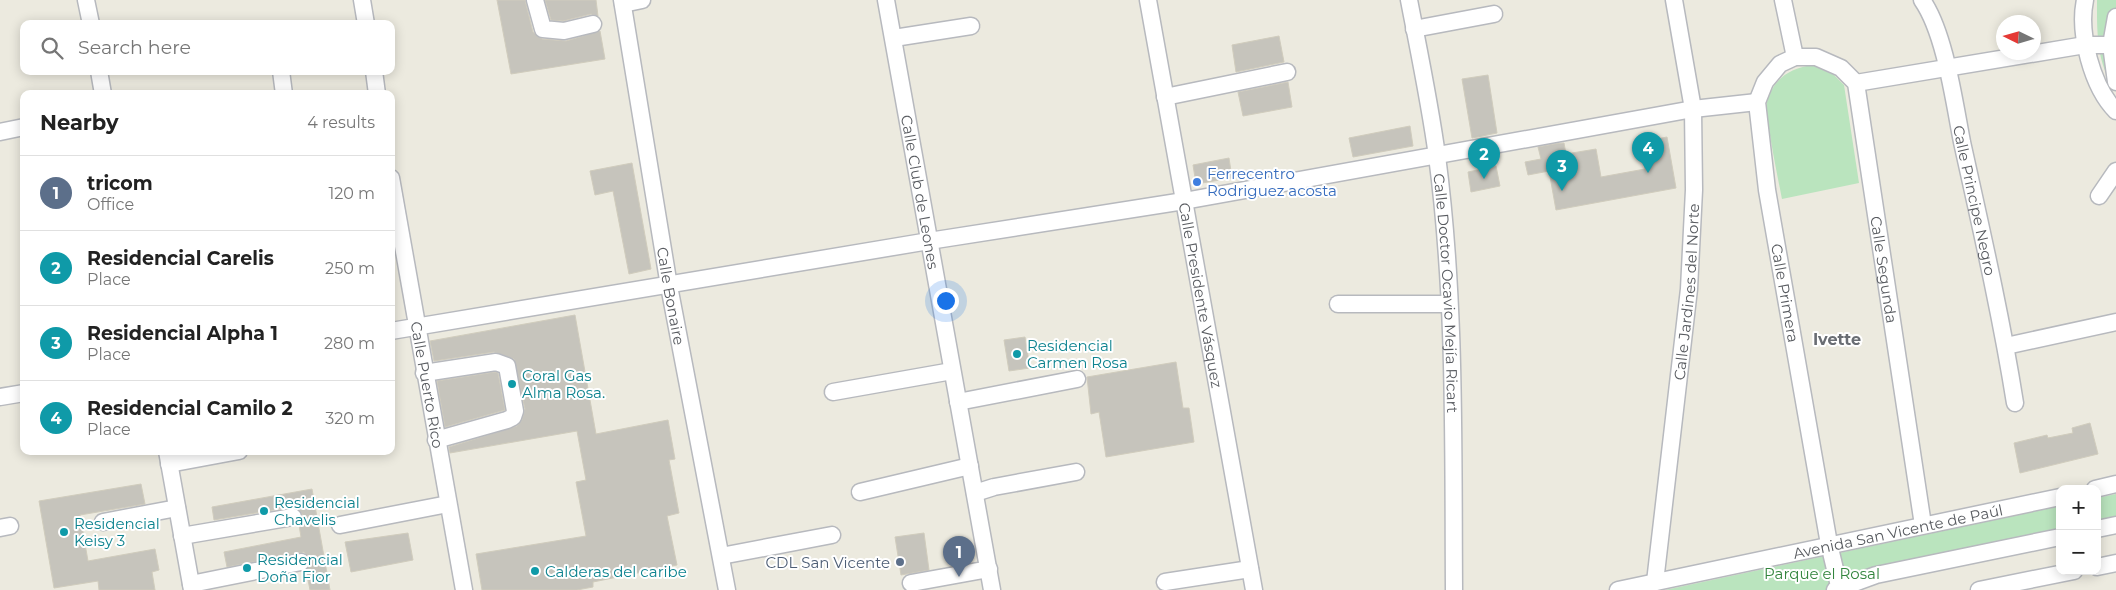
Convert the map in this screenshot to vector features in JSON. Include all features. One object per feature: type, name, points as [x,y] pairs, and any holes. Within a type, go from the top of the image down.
[{"type":"street","points":[[362,0],[365,20]]},
{"type":"street","points":[[535,0],[543,29],[564,31],[593,24]]},
{"type":"street","points":[[622,2],[642,0]]},
{"type":"street","name":"Calle Club de Leones","points":[[886,0],[992,590]]},
{"type":"street","name":"Calle Presidente Vásquez","points":[[1148,0],[1254,590]]},
{"type":"street","name":"Calle Doctor Ocavio Mejía Ricart","points":[[1409,0],[1437,156],[1453,376],[1454,590]]},
{"type":"street","name":"Calle Jardines del Norte","points":[[1655,582],[1689,289],[1694,190],[1693,109],[1674,0]]},
{"type":"street","points":[[1784,0],[1796,57]]},
{"type":"street","name":"Calle Principe Negro","points":[[1922,0],[1930,12],[1947,69],[2006,346],[2015,402]]},
{"type":"street","points":[[2085,0],[2085,45],[2094,76],[2116,111]]},
{"type":"street","points":[[90,1],[91,20]]},
{"type":"street","name":"Calle Bonaire","points":[[622,2],[669,286],[727,590]]},
{"type":"street","points":[[1414,28],[1494,14]]},
{"type":"street","points":[[2116,17],[2111,45],[2116,82]]},
{"type":"street","points":[[894,38],[971,26]]},
{"type":"street","points":[[395,330],[929,241],[1184,201],[1693,109],[1757,102],[1765,82],[1780,64],[1796,57],[1816,57],[1841,68],[1856,83],[2085,45],[2111,45]]},
{"type":"street","points":[[1165,96],[1287,72]]},
{"type":"street","points":[[101,75],[102,90]]},
{"type":"street","points":[[282,75],[283,90]]},
{"type":"street","points":[[375,75],[376,90]]},
{"type":"street","name":"Calle Segunda","points":[[1856,83],[1923,525]]},
{"type":"street","name":"Calle Primera","points":[[1757,102],[1767,190],[1838,589]]},
{"type":"street","points":[[0,132],[20,128]]},
{"type":"street","points":[[2099,196],[2116,171]]},
{"type":"street","name":"Calle Puerto Rico","points":[[395,202],[462,590]]},
{"type":"street","points":[[1338,304],[1448,304]]},
{"type":"street","points":[[2006,346],[2116,322]]},
{"type":"street","points":[[424,373],[496,362],[502,363],[507,366],[516,411],[513,417],[507,420],[436,440]]},
{"type":"street","points":[[833,392],[952,371]]},
{"type":"street","points":[[958,402],[1077,379]]},
{"type":"street","points":[[0,397],[20,394]]},
{"type":"street","points":[[198,455],[168,458],[192,587],[301,562]]},
{"type":"street","points":[[860,492],[970,466]]},
{"type":"street","points":[[975,493],[994,487],[1076,472]]},
{"type":"street","points":[[2101,487],[2116,484]]},
{"type":"street","name":"Avenida San Vicente de Paúl","points":[[1618,590],[2056,497]]},
{"type":"street","points":[[340,525],[448,504]]},
{"type":"street","points":[[103,522],[177,508]]},
{"type":"street","points":[[182,536],[293,517]]},
{"type":"street","points":[[2101,528],[2116,525]]},
{"type":"street","points":[[721,556],[832,535]]},
{"type":"street","points":[[1838,589],[1876,575],[2056,538]]},
{"type":"street","points":[[2101,566],[2116,563]]},
{"type":"street","points":[[911,583],[989,569]]},
{"type":"street","points":[[1165,582],[1250,570]]},
{"type":"street","points":[[1979,590],[2056,575]]},
{"type":"green space","points":[[2097,0],[2116,0],[2116,90],[2109,80],[2101,58]]},
{"type":"green space","points":[[1812,65],[1834,75],[1844,85],[1859,183],[1782,199],[1770,133],[1767,102],[1774,87],[1784,76],[1796,69]]},
{"type":"green space","points":[[2116,494],[2116,520],[2101,523],[2101,497]]},
{"type":"green space","name":"Parque el Rosal","points":[[2056,507],[2056,533],[1846,578],[1826,590],[1665,590]]},
{"type":"building","points":[[497,0],[525,0],[533,32],[542,39],[566,41],[600,31],[605,59],[511,74]]},
{"type":"building","points":[[545,0],[596,0],[598,16],[591,14],[563,21],[551,20]]},
{"type":"building","points":[[1279,36],[1284,62],[1236,72],[1232,45]]},
{"type":"building","points":[[1488,75],[1497,133],[1472,138],[1462,79]]},
{"type":"building","points":[[1288,82],[1292,107],[1243,116],[1238,92]]},
{"type":"building","points":[[1410,126],[1413,146],[1353,157],[1349,138]]},
{"type":"building","points":[[1667,137],[1676,188],[1556,210],[1549,171],[1528,175],[1525,162],[1541,159],[1538,147],[1554,144],[1564,143],[1566,154],[1596,149],[1601,177],[1645,169],[1640,142]]},
{"type":"building","points":[[1229,158],[1232,178],[1196,184],[1193,165]]},
{"type":"building","points":[[632,163],[651,269],[629,274],[613,191],[595,195],[590,171]]},
{"type":"building","points":[[1496,166],[1500,186],[1471,192],[1468,172]]},
{"type":"building","points":[[575,315],[596,434],[668,420],[675,459],[669,460],[679,513],[667,516],[677,565],[593,582],[593,587],[577,590],[482,590],[476,554],[586,536],[576,482],[586,480],[577,431],[450,453],[449,447],[517,426],[522,420],[525,409],[514,359],[494,352],[434,361],[430,341]]},
{"type":"building","name":"Residencial Carmen Rosa","points":[[1025,337],[1030,368],[1009,371],[1004,340]]},
{"type":"building","points":[[1176,362],[1183,408],[1189,408],[1194,442],[1106,457],[1099,412],[1091,414],[1087,377]]},
{"type":"building","points":[[498,373],[505,410],[445,427],[437,381]]},
{"type":"building","points":[[2090,423],[2098,454],[2020,473],[2014,443],[2047,435],[2048,438],[2073,433],[2072,428]]},
{"type":"building","name":"Residencial Keisy 3","points":[[141,484],[145,504],[80,515],[88,561],[155,549],[159,570],[152,572],[155,590],[99,590],[98,581],[54,588],[39,501]]},
{"type":"building","points":[[312,489],[330,590],[310,590],[306,570],[311,561],[304,552],[227,567],[224,552],[301,537],[299,525],[303,515],[297,508],[291,507],[214,520],[212,507]]},
{"type":"building","points":[[408,533],[413,560],[351,572],[345,542]]},
{"type":"building","points":[[924,533],[929,570],[901,575],[895,537]]},
{"type":"place","name":"Residencial Camilo 2","points":[[1648,173]]},
{"type":"place","name":"Residencial Carelis","points":[[1484,179]]},
{"type":"place","name":"Ferrecentro Rodriguez acosta","points":[[1197,182]]},
{"type":"place","name":"Residencial Alpha 1","points":[[1562,191]]},
{"type":"place","name":"Residencial Carmen Rosa","points":[[1017,354]]},
{"type":"place","name":"Coral Gas Alma Rosa.","points":[[512,384]]},
{"type":"place","name":"Residencial Chavelis","points":[[264,511]]},
{"type":"place","name":"Residencial Keisy 3","points":[[64,532]]},
{"type":"place","name":"CDL San Vicente","points":[[900,562]]},
{"type":"place","name":"Residencial Doña Fior","points":[[247,568]]},
{"type":"place","name":"Calderas del caribe","points":[[535,571]]},
{"type":"place","name":"tricom","points":[[959,577]]},
{"type":"district","name":"Ivette","points":[[1837,339]]}]
